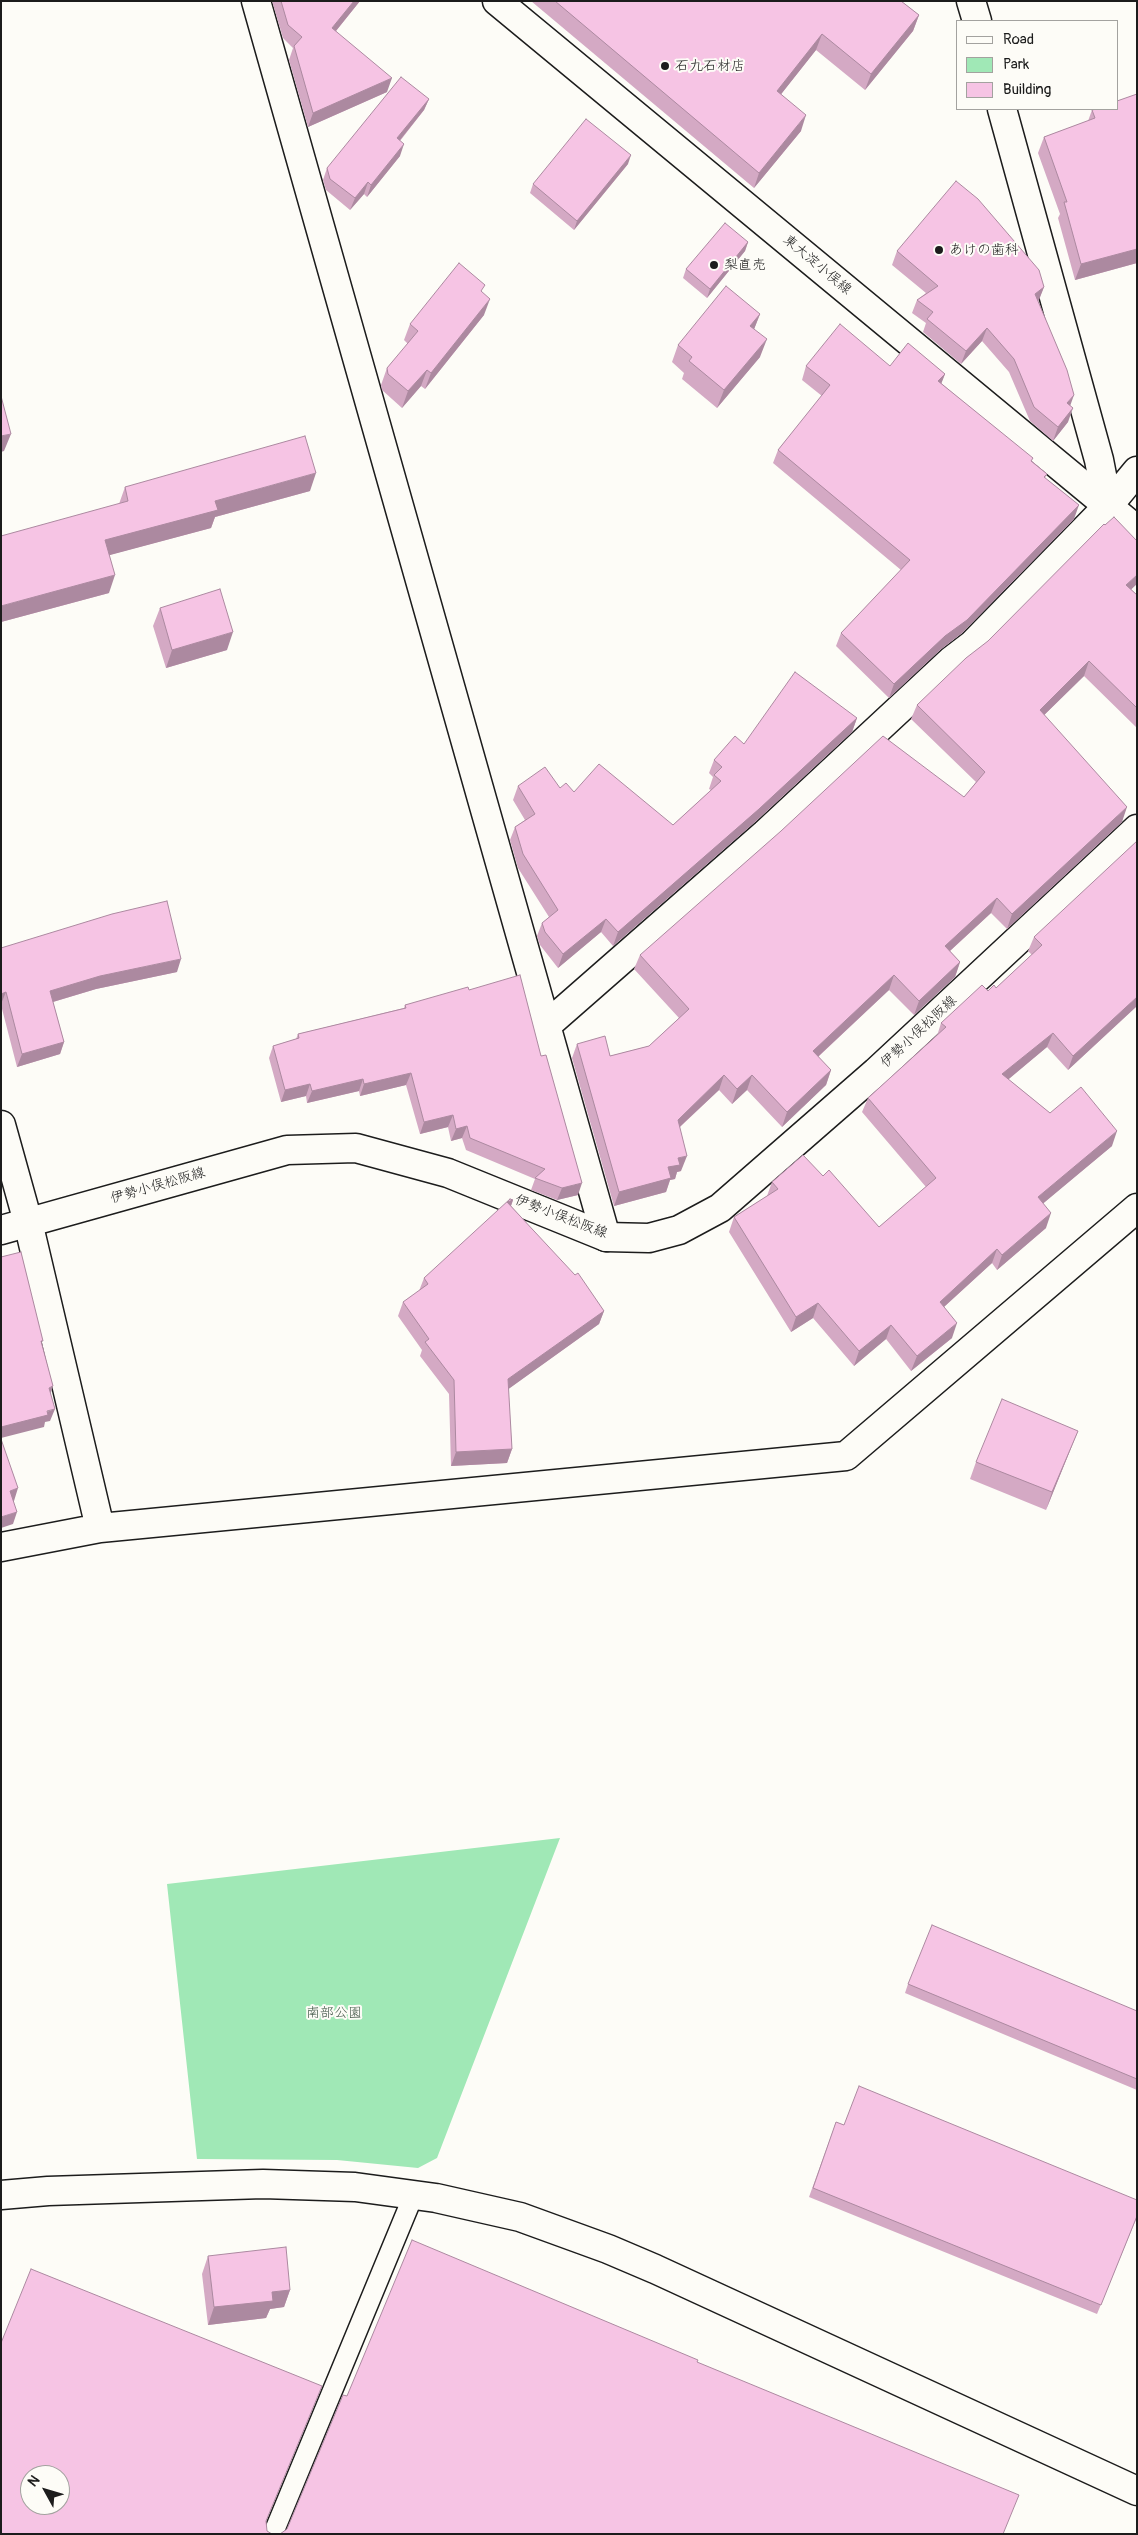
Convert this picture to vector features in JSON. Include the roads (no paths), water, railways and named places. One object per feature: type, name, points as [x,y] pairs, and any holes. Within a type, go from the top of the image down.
[{"type":"street","points":[[256,1],[606,1237]]},
{"type":"street","name":"東大淀小俣線","points":[[497,1],[1137,530]]},
{"type":"street","points":[[971,1],[977,20]]},
{"type":"street","points":[[1002,110],[1099,460],[1108,506]]},
{"type":"street","points":[[547,1025],[765,834],[951,661],[972,645],[1108,506],[1137,471]]},
{"type":"street","name":"伊勢小俣松阪線","points":[[1,1230],[287,1150],[356,1148],[448,1173],[606,1237],[657,1236],[679,1230],[720,1208],[876,1072],[1137,829]]},
{"type":"street","points":[[1,1125],[28,1222],[100,1528]]},
{"type":"street","points":[[1,1547],[100,1528],[846,1456],[1137,1208]]},
{"type":"street","points":[[1,2195],[48,2191],[263,2184],[355,2187],[414,2194],[520,2218],[608,2249],[1137,2491]]},
{"type":"lane","points":[[273,2534],[414,2194]]},
{"type":"place","name":"石九石材店","points":[[665,66]]},
{"type":"place","name":"あけの歯科","points":[[939,250]]},
{"type":"place","name":"梨直売","points":[[714,265]]},
{"type":"park label","name":"南部公園","points":[[334,2013]]}]
